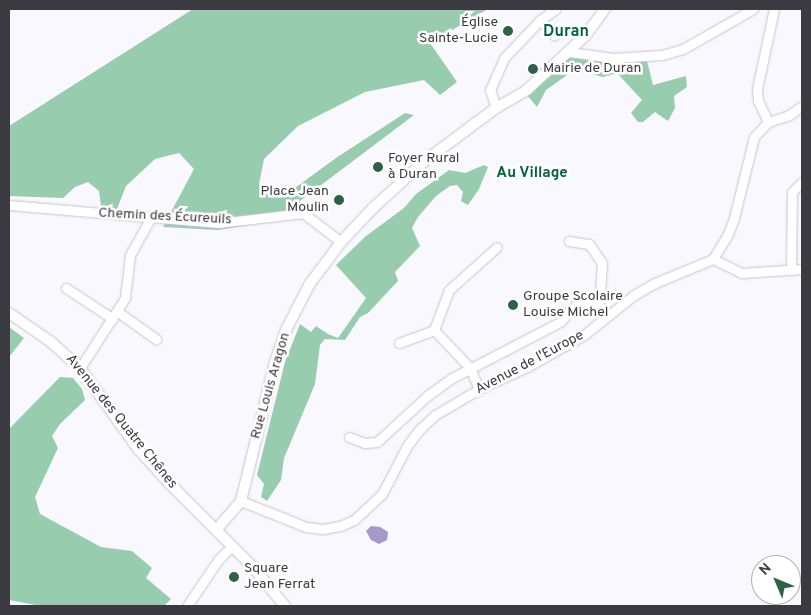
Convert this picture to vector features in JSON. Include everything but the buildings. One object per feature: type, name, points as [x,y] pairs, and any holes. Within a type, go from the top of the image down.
[{"type":"street","points":[[496,108],[490,95],[495,75],[509,50],[540,20],[556,9]]},
{"type":"street","name":"Rue Louis Aragon","points":[[216,530],[241,502],[270,379],[286,330],[310,285],[341,242],[403,179],[496,108],[527,90],[586,35],[605,9]]},
{"type":"street","points":[[569,52],[612,58],[662,55],[683,49],[753,9]]},
{"type":"street","points":[[768,122],[758,101],[757,89],[774,9]]},
{"type":"street","points":[[540,20],[554,35]]},
{"type":"street","points":[[802,106],[789,115],[768,122],[754,137],[734,218],[728,234],[713,259],[742,274],[802,269]]},
{"type":"street","points":[[791,270],[792,192],[801,183]]},
{"type":"street","name":"Chemin des Écureuils","points":[[9,205],[150,219],[218,223],[303,213],[341,242]]},
{"type":"street","points":[[80,368],[116,315],[128,287],[130,255],[150,219]]},
{"type":"street","points":[[569,241],[589,244],[602,263],[599,309]]},
{"type":"street","points":[[399,343],[434,330],[449,290],[497,247]]},
{"type":"street","name":"Avenue de l'Europe","points":[[241,502],[306,527],[323,529],[340,526],[354,520],[382,494],[407,446],[419,430],[435,415],[584,335],[634,295],[713,259]]},
{"type":"street","points":[[66,288],[156,339]]},
{"type":"street","points":[[349,437],[365,443],[377,442],[427,396],[470,368],[560,322],[575,306],[589,304],[608,316]]},
{"type":"street","name":"Avenue des Quatre Chênes","points":[[9,313],[51,342],[80,368],[140,450],[277,594],[285,606]]},
{"type":"street","points":[[434,330],[470,368],[479,390]]},
{"type":"street","points":[[187,606],[194,602],[218,560],[232,546]]},
{"type":"green space","points":[[193,9],[488,9],[430,43],[457,82],[440,95],[424,80],[365,92],[298,126],[264,159],[259,184],[269,197],[278,197],[288,193],[336,158],[405,113],[414,115],[300,201],[286,219],[218,230],[163,227],[194,169],[179,153],[155,159],[126,186],[117,209],[101,206],[99,191],[88,182],[75,187],[63,198],[9,196],[9,126]]},
{"type":"green space","points":[[572,55],[615,62],[647,61],[653,85],[686,76],[687,87],[674,96],[675,108],[668,121],[655,112],[643,122],[638,122],[631,113],[642,100],[617,73],[603,77],[574,70],[546,90],[537,107],[527,95]]},
{"type":"green space","points":[[484,165],[488,167],[479,189],[468,205],[461,201],[463,192],[457,185],[450,186],[436,196],[418,217],[412,228],[420,246],[395,272],[398,281],[368,313],[360,317],[345,340],[325,339],[320,345],[315,384],[284,458],[281,480],[267,501],[261,497],[264,484],[257,475],[285,362],[300,324],[311,332],[316,326],[338,338],[366,298],[336,265],[366,236],[404,208],[416,194],[449,170],[465,173]]},
{"type":"green space","points":[[9,327],[24,338],[9,357]]},
{"type":"green space","points":[[60,377],[73,378],[82,389],[85,400],[60,424],[52,436],[58,448],[35,497],[40,514],[101,547],[132,551],[152,568],[146,578],[171,599],[164,606],[41,606],[9,600],[9,429]]},
{"type":"shaded area","points":[[371,526],[380,527],[388,532],[387,540],[379,544],[371,540],[366,531]]},
{"type":"place","name":"Église Sainte-Lucie","points":[[508,31]]},
{"type":"place","name":"Mairie de Duran","points":[[533,69]]},
{"type":"place","name":"Foyer Rural à Duran","points":[[378,167]]},
{"type":"place","name":"Place Jean Moulin","points":[[339,200]]},
{"type":"place","name":"Groupe Scolaire Louise Michel","points":[[513,305]]},
{"type":"place","name":"Square Jean Ferrat","points":[[234,577]]},
{"type":"district","name":"Duran","points":[[566,32]]},
{"type":"district","name":"Au Village","points":[[532,174]]}]
